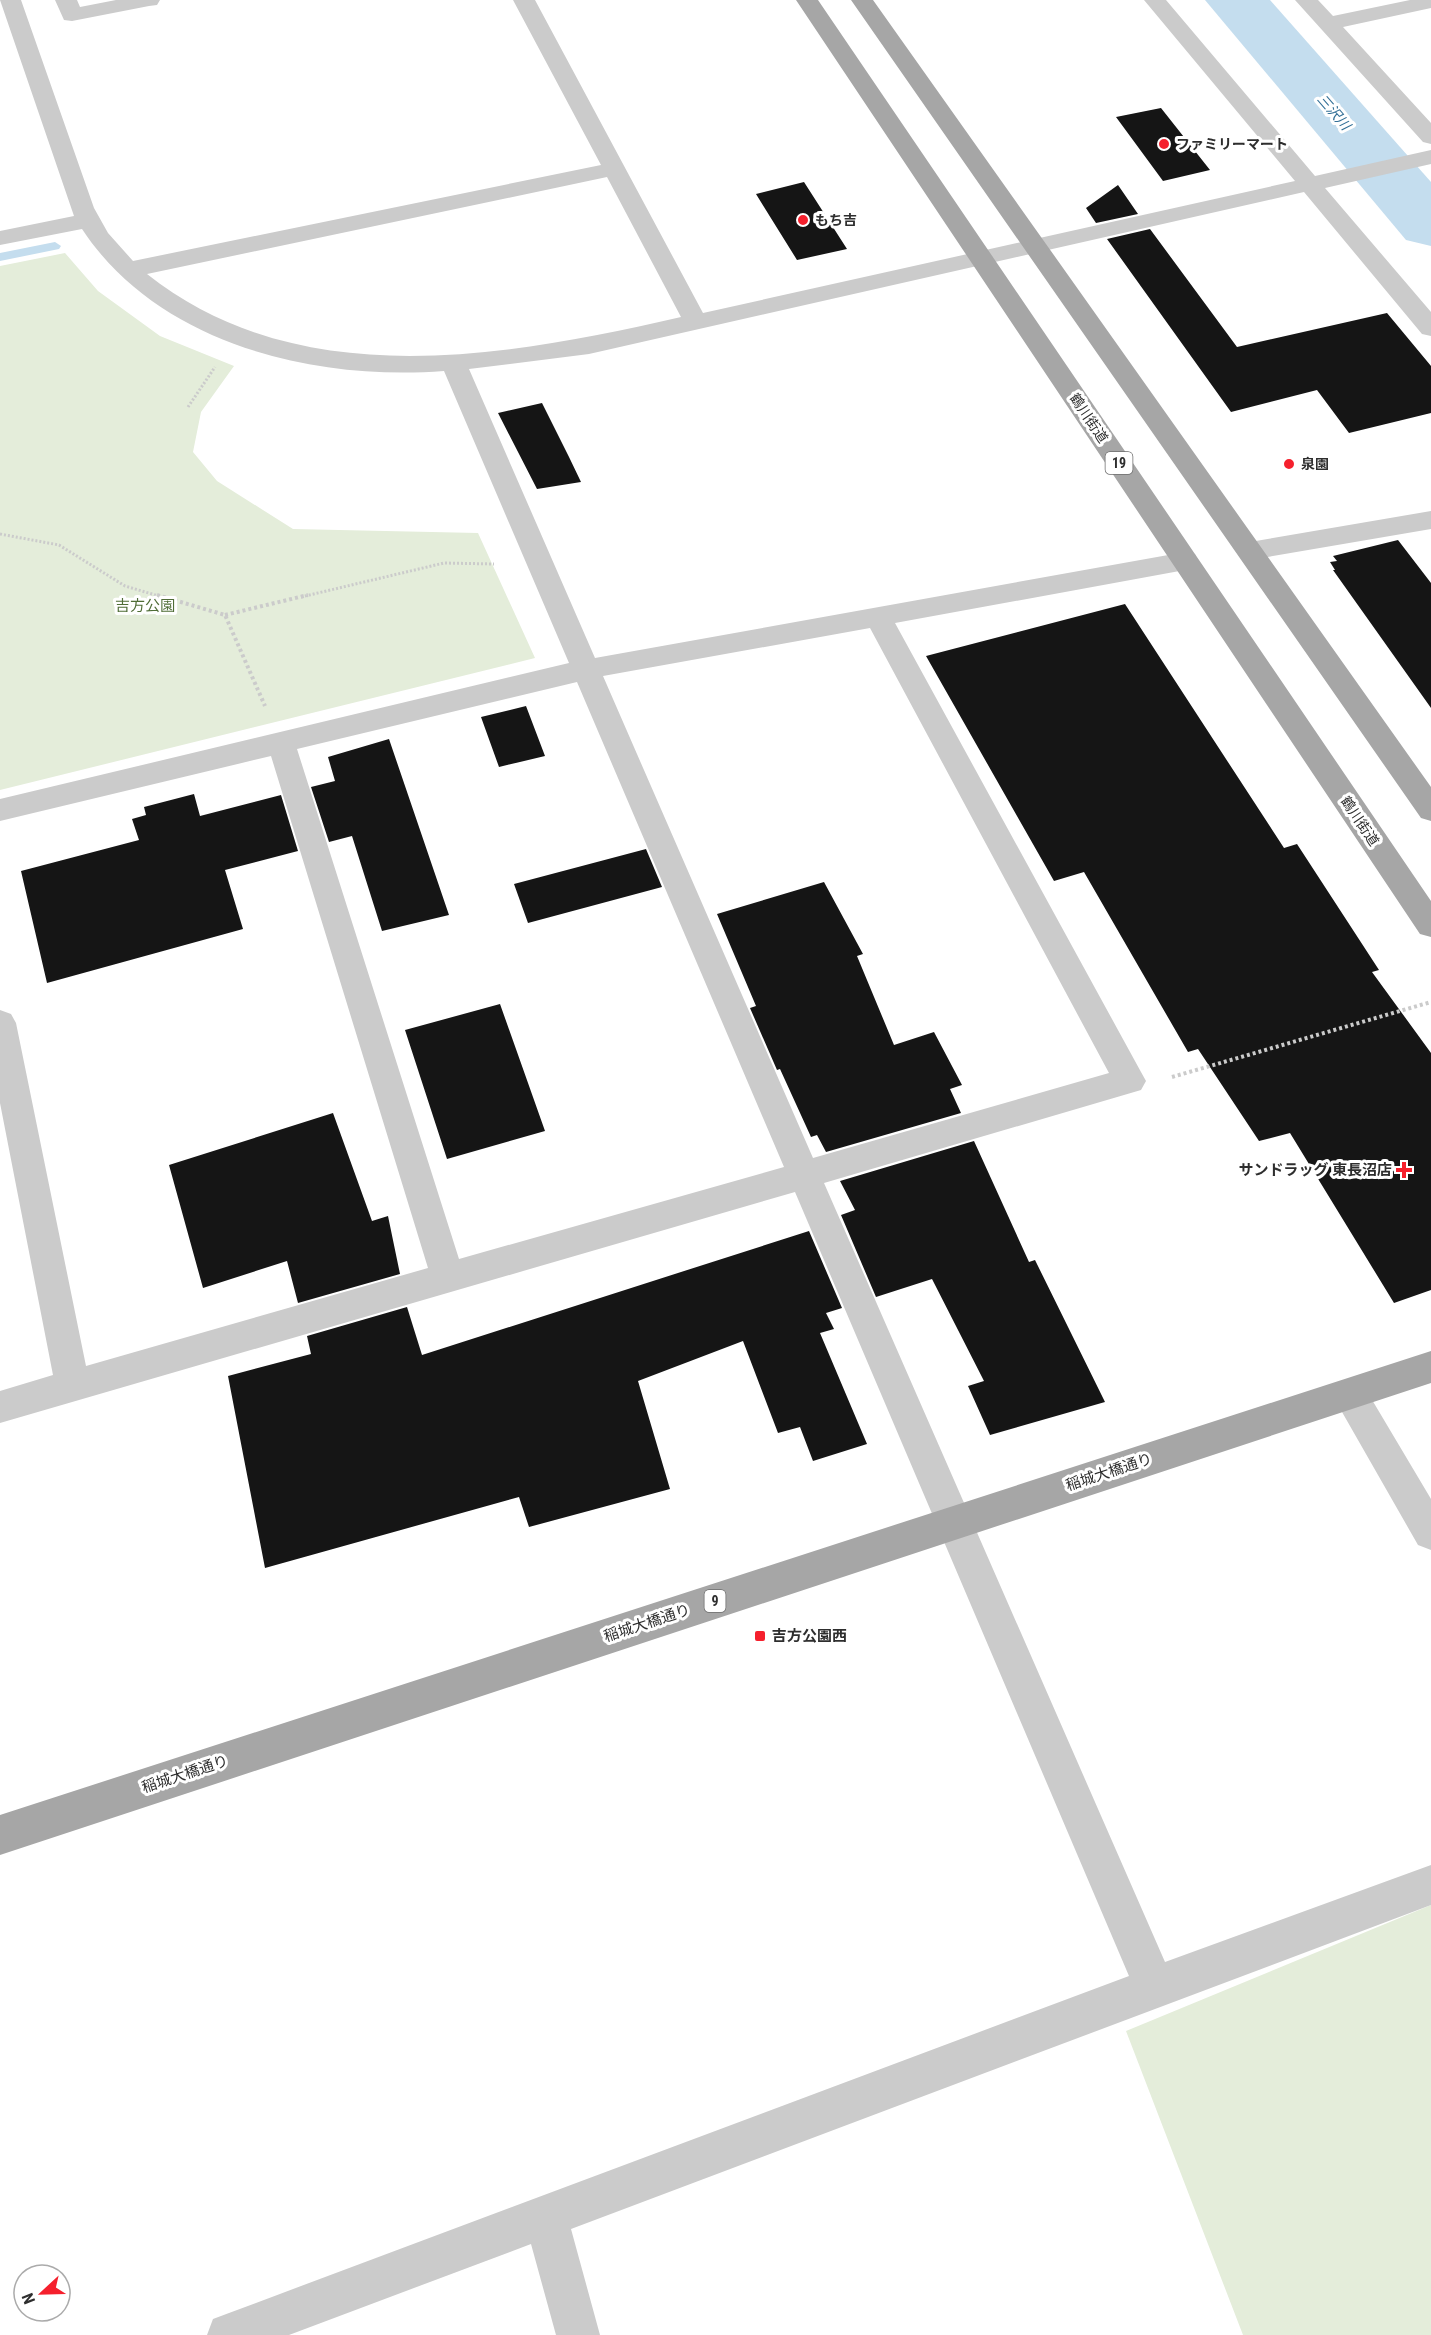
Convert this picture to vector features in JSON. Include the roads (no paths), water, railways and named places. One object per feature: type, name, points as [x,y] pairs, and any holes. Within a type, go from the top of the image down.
[{"type":"main road","name":"鶴川街道","points":[[807,0],[1431,925]]},
{"type":"main road","points":[[862,0],[1431,810]]},
{"type":"main road","name":"稲城大橋通り","points":[[0,1835],[1431,1367]]},
{"type":"street","points":[[10,0],[18,55],[58,140],[88,220],[115,260],[171,305],[229,334],[295,355],[365,364],[453,362],[589,346],[695,320],[1423,158]]},
{"type":"street","points":[[66,0],[72,15],[149,0]]},
{"type":"street","points":[[524,0],[695,320]]},
{"type":"street","points":[[1155,0],[1319,182],[1431,328]]},
{"type":"street","points":[[1306,0],[1431,137]]},
{"type":"street","points":[[1327,24],[1431,2]]},
{"type":"street","points":[[128,270],[613,169]]},
{"type":"street","points":[[0,238],[88,220]]},
{"type":"street","points":[[453,362],[588,669],[1154,1985]]},
{"type":"street","points":[[1250,551],[1431,520]]},
{"type":"street","points":[[0,810],[588,669],[1185,561]]},
{"type":"street","points":[[0,1407],[1130,1081],[878,618]]},
{"type":"street","points":[[281,743],[448,1278]]},
{"type":"street","points":[[0,1023],[73,1386]]},
{"type":"street","points":[[1350,1394],[1431,1533]]},
{"type":"street","points":[[229,2335],[546,2219],[1154,1985],[1431,1885]]},
{"type":"street","points":[[546,2219],[578,2335]]},
{"type":"waterway","name":"三沢川","points":[[1236,0],[1431,225]]},
{"type":"waterway","points":[[0,257],[55,246]]},
{"type":"place","name":"ファミリーマート","points":[[1164,144]]},
{"type":"place","name":"もち吉","points":[[803,220]]},
{"type":"place","name":"泉園","points":[[1289,464]]},
{"type":"place","name":"サンドラッグ 東長沼店","points":[[1404,1170]]},
{"type":"place","name":"吉方公園西","points":[[760,1636]]},
{"type":"park label","name":"吉方公園","points":[[145,606]]}]
